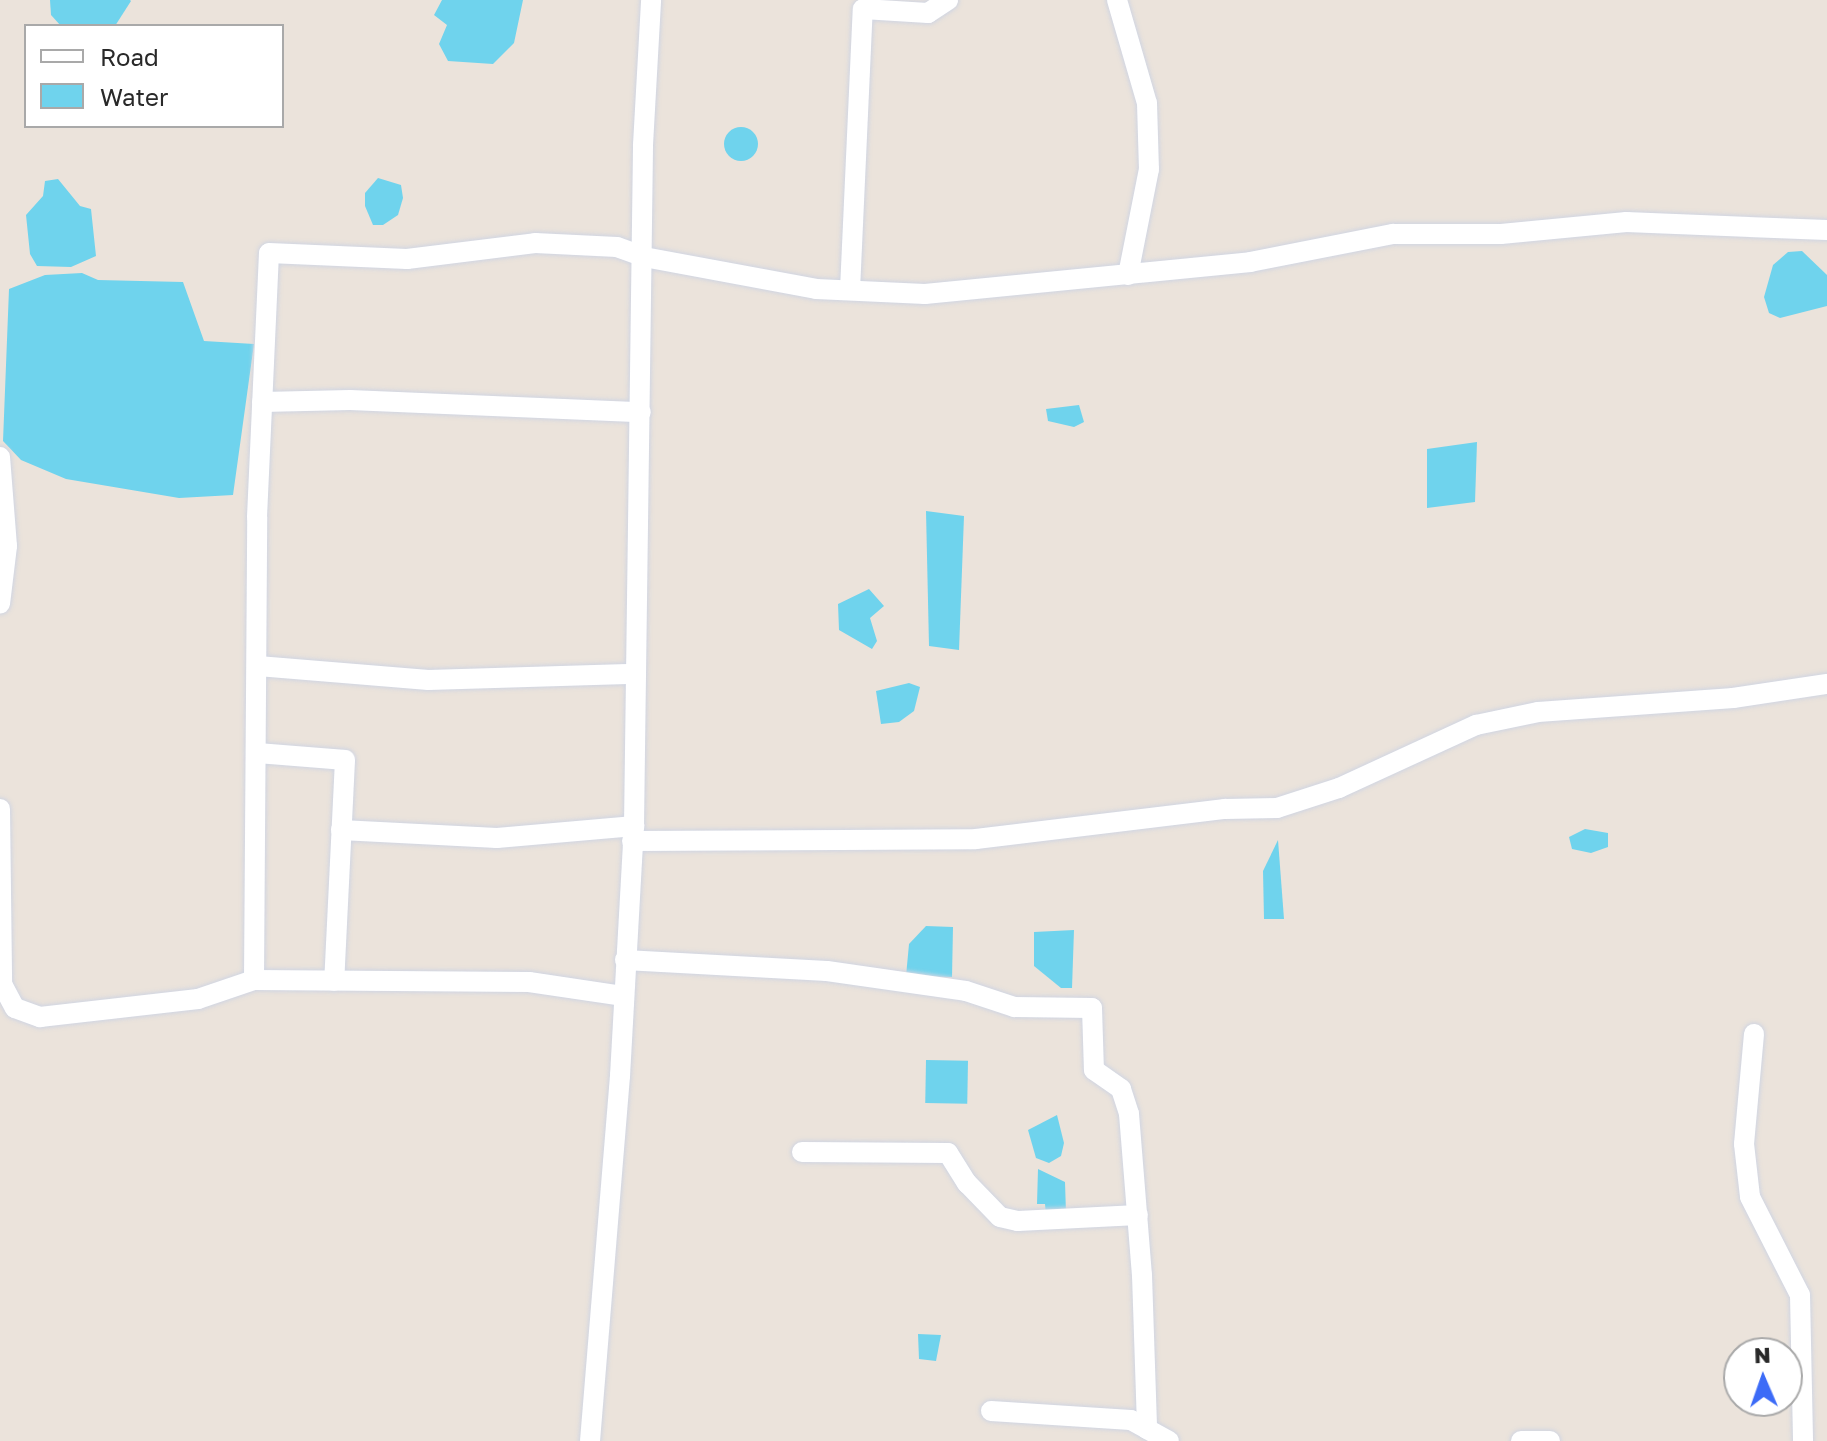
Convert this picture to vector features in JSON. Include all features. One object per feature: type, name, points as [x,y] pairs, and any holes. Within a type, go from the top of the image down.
[{"type":"street","points":[[590,1441],[624,996],[633,834],[644,257],[643,145],[651,0]]},
{"type":"street","points":[[850,290],[863,9],[928,13],[948,0]]},
{"type":"street","points":[[1117,0],[1147,103],[1149,169],[1128,275]]},
{"type":"street","points":[[254,980],[262,402],[269,253],[407,259],[535,243],[617,247],[644,257],[850,290],[925,294],[1250,262],[1393,234],[1501,234],[1626,222],[1827,230]]},
{"type":"street","points":[[262,402],[350,400],[641,412]]},
{"type":"street","points":[[0,457],[7,546],[0,604]]},
{"type":"street","points":[[258,666],[412,680],[636,674]]},
{"type":"street","points":[[341,830],[497,838],[633,834],[976,839],[1225,809],[1277,808],[1339,788],[1476,725],[1538,712],[1733,698],[1827,684]]},
{"type":"street","points":[[258,753],[345,760],[334,981]]},
{"type":"street","points":[[0,809],[2,984],[15,1008],[40,1017],[198,999],[254,980],[529,982],[624,996]]},
{"type":"street","points":[[625,960],[827,971],[953,989],[1014,1007],[1092,1008],[1094,1070],[1121,1089],[1129,1114],[1138,1215],[1147,1429]]},
{"type":"street","points":[[1754,1034],[1744,1144],[1750,1197],[1800,1295],[1803,1441]]},
{"type":"street","points":[[802,1152],[948,1153],[967,1183],[1000,1217],[1018,1221],[1138,1215]]},
{"type":"street","points":[[991,1411],[1131,1420],[1169,1441]]},
{"type":"street","points":[[1521,1441],[1550,1441]]},
{"type":"water","points":[[50,0],[131,1],[116,24],[59,24],[51,15]]},
{"type":"water","points":[[442,0],[523,0],[514,43],[493,64],[448,61],[439,44],[447,25],[434,15]]},
{"type":"water","points":[[741,127],[753,132],[758,144],[753,156],[741,161],[729,156],[724,144],[729,132]]},
{"type":"water","points":[[378,178],[401,185],[403,198],[398,215],[383,225],[373,225],[365,206],[365,193]]},
{"type":"water","points":[[58,179],[80,206],[91,209],[96,256],[71,267],[37,266],[30,254],[26,215],[43,196],[45,181]]},
{"type":"water","points":[[1802,251],[1827,275],[1827,306],[1780,318],[1769,313],[1764,297],[1773,265],[1788,252]]},
{"type":"water","points":[[82,273],[98,280],[183,282],[204,341],[254,344],[233,495],[179,498],[66,479],[21,460],[3,441],[9,289],[45,275]]},
{"type":"water","points":[[1079,405],[1084,422],[1074,427],[1048,421],[1046,409]]},
{"type":"water","points":[[1477,442],[1475,502],[1427,508],[1427,449]]},
{"type":"water","points":[[926,511],[964,516],[959,650],[929,646]]},
{"type":"water","points":[[869,589],[884,606],[870,618],[877,641],[872,649],[839,630],[838,604]]},
{"type":"water","points":[[909,683],[920,687],[914,711],[899,722],[881,724],[876,691]]},
{"type":"water","points":[[1585,829],[1608,833],[1608,847],[1591,853],[1572,849],[1569,837]]},
{"type":"water","points":[[1278,840],[1284,919],[1264,919],[1263,871]]},
{"type":"water","points":[[926,926],[953,927],[952,977],[906,976],[909,944]]},
{"type":"water","points":[[1074,930],[1072,988],[1061,988],[1034,966],[1034,932]]},
{"type":"water","points":[[926,1060],[968,1061],[967,1104],[925,1103]]},
{"type":"water","points":[[1057,1115],[1064,1143],[1061,1156],[1049,1163],[1036,1158],[1028,1130]]},
{"type":"water","points":[[1038,1169],[1065,1182],[1066,1213],[1046,1215],[1045,1204],[1037,1204]]},
{"type":"water","points":[[918,1334],[941,1335],[936,1361],[919,1359]]}]
